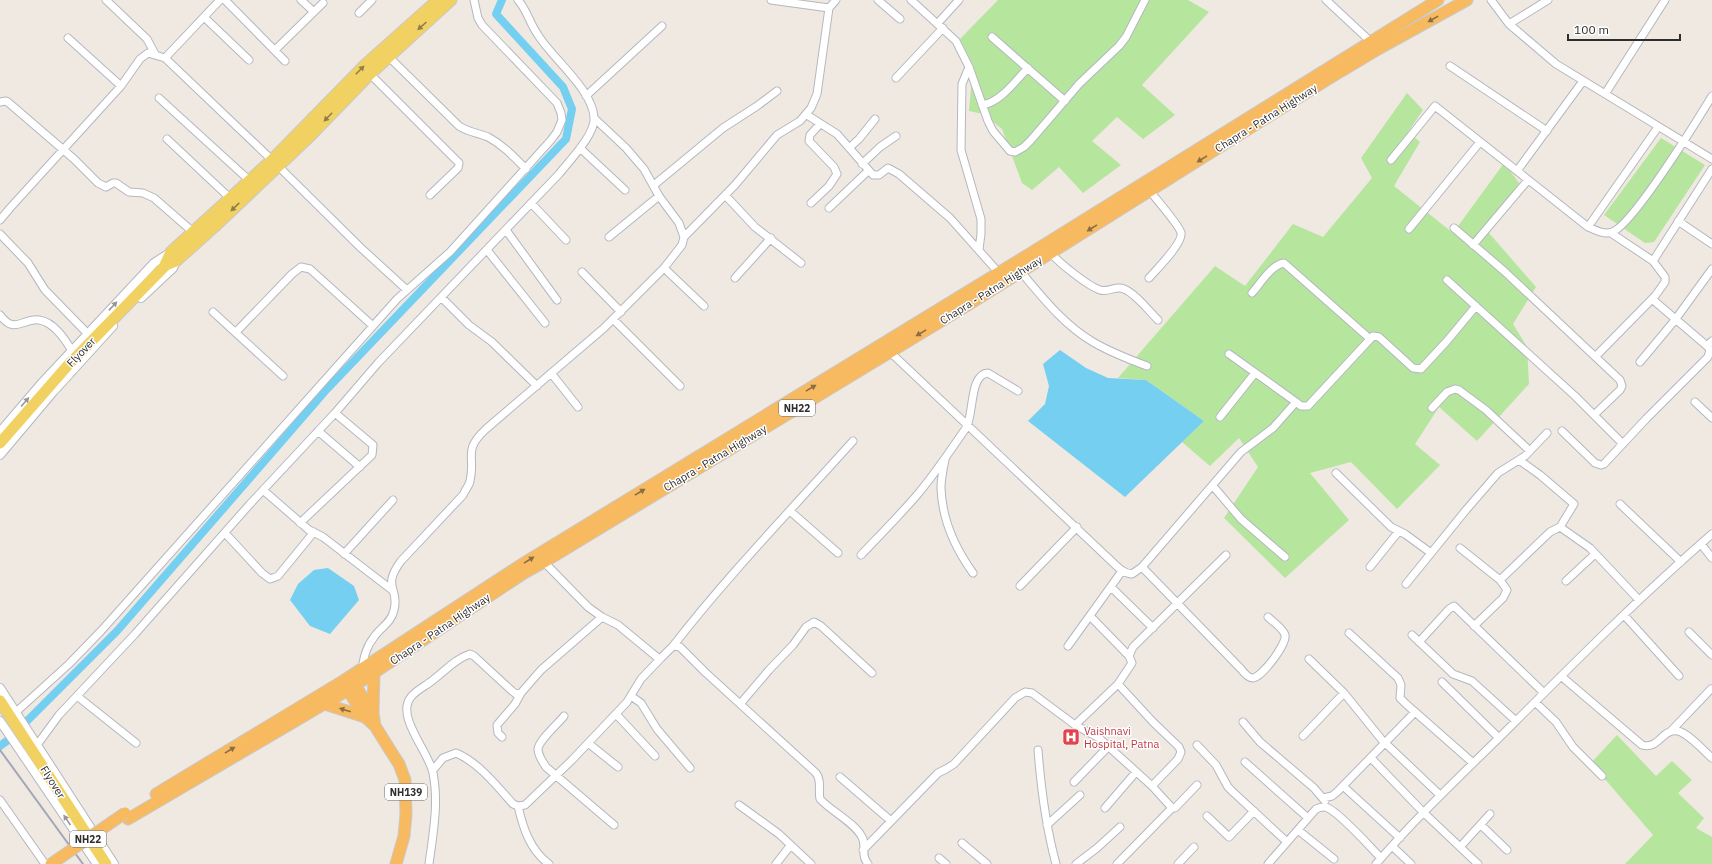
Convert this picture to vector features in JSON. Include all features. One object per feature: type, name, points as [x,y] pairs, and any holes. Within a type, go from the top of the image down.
[{"type":"highway","name":"Chapra - Patna Highway","points":[[127,816],[325,704],[349,683],[362,669],[524,563],[999,273],[1438,0]]},
{"type":"highway","name":"Chapra - Patna Highway","points":[[127,816],[349,683],[374,673],[521,575],[1021,272],[1373,52],[1467,0]]},
{"type":"highway","points":[[325,704],[369,715],[374,673]]},
{"type":"highway","name":"NH139","points":[[349,683],[399,764],[405,780],[404,836],[396,864]]},
{"type":"highway","name":"NH22","points":[[51,864],[127,816]]},
{"type":"highway","name":"NH22","points":[[64,864],[127,816]]},
{"type":"main road","points":[[169,261],[193,232],[250,181],[275,163],[366,64],[438,0]]},
{"type":"main road","points":[[169,261],[451,0]]},
{"type":"main road","name":"Flyover","points":[[0,443],[69,364],[169,261]]},
{"type":"main road","name":"Flyover","points":[[0,701],[106,864]]},
{"type":"street","points":[[106,0],[147,39],[155,54]]},
{"type":"street","points":[[165,58],[220,0]]},
{"type":"street","points":[[225,0],[285,61]]},
{"type":"street","points":[[300,0],[314,12]]},
{"type":"street","points":[[359,13],[372,0]]},
{"type":"street","points":[[17,715],[101,631],[373,326],[407,290],[450,252],[558,132],[562,120],[561,113],[553,98],[482,25],[478,18],[474,0]]},
{"type":"street","points":[[37,745],[59,715],[135,634],[263,490],[335,413],[378,364],[559,174],[580,148],[593,126],[594,118],[590,102],[572,75],[537,35],[520,0]]},
{"type":"street","points":[[771,0],[829,8]]},
{"type":"street","points":[[362,669],[366,651],[370,643],[389,621],[394,612],[395,603],[390,579],[392,573],[467,488],[470,483],[470,457],[475,441],[621,312],[664,268],[679,250],[684,237],[747,171],[776,135],[795,125],[807,115],[817,94],[829,8],[836,0]]},
{"type":"street","points":[[878,0],[900,19]]},
{"type":"street","points":[[911,0],[956,41],[969,67],[993,131],[1010,151],[1015,152],[1028,143],[1079,84],[1119,46],[1126,37],[1145,0]]},
{"type":"street","points":[[896,78],[940,26],[959,0]]},
{"type":"street","points":[[1326,0],[1370,41]]},
{"type":"street","points":[[1491,0],[1509,24],[1556,64],[1712,159]]},
{"type":"street","points":[[1509,24],[1548,0]]},
{"type":"street","points":[[1605,94],[1665,0]]},
{"type":"street","points":[[275,50],[323,4]]},
{"type":"street","points":[[204,16],[249,60]]},
{"type":"street","points":[[586,96],[662,26]]},
{"type":"street","points":[[992,37],[1065,101]]},
{"type":"street","points":[[68,38],[122,86]]},
{"type":"street","points":[[0,220],[122,86],[144,55],[148,53],[155,54],[165,58],[275,163],[356,244],[407,290]]},
{"type":"street","points":[[389,57],[459,126],[496,142],[526,169]]},
{"type":"street","points":[[1450,66],[1547,131]]},
{"type":"street","points":[[969,67],[962,84],[960,141],[962,158],[981,219],[979,248]]},
{"type":"street","points":[[982,105],[989,104],[999,97],[1028,68]]},
{"type":"street","points":[[370,74],[459,163],[458,168],[430,194]]},
{"type":"street","points":[[1517,172],[1584,81]]},
{"type":"street","points":[[654,185],[723,128],[777,91]]},
{"type":"street","points":[[1391,160],[1436,106],[1588,227],[1602,233],[1611,232],[1620,228],[1631,215],[1684,142],[1712,96]]},
{"type":"street","points":[[159,98],[250,181]]},
{"type":"street","points":[[0,102],[9,102],[102,186],[106,187],[116,183],[129,192],[147,194],[154,198],[193,232]]},
{"type":"street","points":[[807,115],[837,134],[873,176],[876,176],[888,168],[899,174],[950,218],[979,248],[999,273]]},
{"type":"street","points":[[594,118],[636,159],[654,185],[659,196],[679,223],[684,237]]},
{"type":"street","points":[[849,148],[859,139],[875,119]]},
{"type":"street","points":[[811,204],[837,174],[834,167],[809,141],[810,135],[820,124]]},
{"type":"street","points":[[1588,227],[1658,127]]},
{"type":"street","points":[[862,164],[880,147],[896,136]]},
{"type":"street","points":[[168,139],[231,199]]},
{"type":"street","points":[[1409,229],[1480,142]]},
{"type":"street","points":[[580,148],[625,190]]},
{"type":"street","points":[[1653,261],[1712,170]]},
{"type":"street","points":[[829,208],[868,171]]},
{"type":"street","points":[[1473,245],[1528,180]]},
{"type":"street","points":[[1150,191],[1176,224],[1181,233],[1181,237],[1175,247],[1150,278]]},
{"type":"street","points":[[725,195],[755,227],[801,263]]},
{"type":"street","points":[[610,237],[659,196]]},
{"type":"street","points":[[531,203],[566,240]]},
{"type":"street","points":[[1678,222],[1712,244]]},
{"type":"street","points":[[1454,228],[1504,271],[1620,380],[1622,386],[1594,415]]},
{"type":"street","points":[[506,230],[557,300]]},
{"type":"street","points":[[1596,356],[1652,299],[1662,288],[1665,282],[1665,277],[1653,261],[1611,232]]},
{"type":"street","points":[[0,234],[28,263],[45,290],[88,334]]},
{"type":"street","points":[[735,278],[771,238]]},
{"type":"street","points":[[487,250],[545,323]]},
{"type":"street","points":[[1050,253],[1073,272],[1100,290],[1105,291],[1120,288],[1127,290],[1158,320]]},
{"type":"street","points":[[0,432],[72,351],[154,263],[169,261],[173,268],[84,357],[0,455]]},
{"type":"street","points":[[1252,293],[1271,271],[1280,264],[1284,263],[1369,338]]},
{"type":"street","points":[[236,332],[292,274],[301,267],[310,269],[373,326]]},
{"type":"street","points":[[664,268],[704,306]]},
{"type":"street","points":[[1640,362],[1675,320],[1712,269]]},
{"type":"street","points":[[582,272],[621,312]]},
{"type":"street","points":[[1021,272],[1060,317],[1084,336],[1120,356],[1147,366]]},
{"type":"street","points":[[1447,280],[1594,415],[1623,444]]},
{"type":"street","points":[[441,297],[468,324],[492,342],[537,386]]},
{"type":"street","points":[[1562,431],[1595,463],[1601,465],[1607,461],[1708,357],[1710,344],[1675,320],[1652,299]]},
{"type":"street","points":[[1228,354],[1305,407],[1311,404],[1369,338],[1373,336],[1379,337],[1413,368],[1421,370],[1476,306]]},
{"type":"street","points":[[213,312],[283,376]]},
{"type":"street","points":[[0,315],[10,324],[16,325],[37,320],[46,322],[64,338],[72,351]]},
{"type":"street","points":[[613,319],[680,386]]},
{"type":"street","points":[[890,352],[1122,571],[1132,574],[1142,567],[1245,448],[1273,428],[1296,402]]},
{"type":"street","points":[[551,373],[578,407]]},
{"type":"street","points":[[861,555],[917,495],[945,460],[967,426],[975,387],[980,376],[984,373],[988,373],[1018,391]]},
{"type":"street","points":[[1220,418],[1254,373]]},
{"type":"street","points":[[1432,408],[1447,392],[1455,389],[1459,390],[1481,406],[1530,450]]},
{"type":"street","points":[[1695,402],[1712,418]]},
{"type":"street","points":[[300,523],[372,455],[373,445],[335,413]]},
{"type":"street","points":[[318,431],[360,467]]},
{"type":"street","points":[[1406,584],[1498,473],[1519,460],[1547,433]]},
{"type":"street","points":[[433,770],[444,758],[456,753],[484,773],[513,804],[518,806],[524,805],[616,714],[631,696],[641,679],[673,646],[727,580],[853,441]]},
{"type":"street","points":[[945,460],[941,486],[944,513],[953,540],[973,572]]},
{"type":"street","points":[[1500,580],[1550,532],[1560,527],[1574,504],[1540,475],[1519,460]]},
{"type":"street","points":[[1336,474],[1387,524],[1431,553]]},
{"type":"street","points":[[1213,486],[1241,519],[1285,557]]},
{"type":"street","points":[[263,490],[300,523],[323,537],[392,590]]},
{"type":"street","points":[[344,554],[393,500]]},
{"type":"street","points":[[1620,504],[1681,562]]},
{"type":"street","points":[[790,510],[838,553]]},
{"type":"street","points":[[1020,586],[1077,527]]},
{"type":"street","points":[[1560,527],[1573,535],[1596,554],[1639,600]]},
{"type":"street","points":[[1370,567],[1399,531]]},
{"type":"street","points":[[224,533],[262,573],[270,579],[278,576],[314,532]]},
{"type":"street","points":[[1268,864],[1320,806],[1327,807],[1336,813],[1379,861],[1423,812],[1473,762],[1639,600],[1712,534]]},
{"type":"street","points":[[1701,544],[1712,558]]},
{"type":"street","points":[[1460,548],[1500,580],[1507,590],[1506,593],[1474,626]]},
{"type":"street","points":[[1566,581],[1596,554]]},
{"type":"street","points":[[1129,656],[1134,647],[1226,555]]},
{"type":"street","points":[[544,562],[588,607],[602,617],[618,625],[646,649],[658,658],[661,658]]},
{"type":"street","points":[[1142,567],[1241,669],[1252,678],[1256,677],[1281,650],[1285,639],[1284,633],[1268,617]]},
{"type":"street","points":[[1068,646],[1091,617],[1122,571]]},
{"type":"street","points":[[1111,587],[1153,628]]},
{"type":"street","points":[[1419,642],[1452,607],[1457,608],[1544,693]]},
{"type":"street","points":[[1624,615],[1679,676]]},
{"type":"street","points":[[502,737],[498,733],[497,725],[521,693],[541,670],[602,617]]},
{"type":"street","points":[[1075,725],[1118,684],[1132,663],[1129,656],[1091,617]]},
{"type":"street","points":[[741,703],[769,670],[794,644],[806,628],[814,622],[872,673]]},
{"type":"street","points":[[1689,632],[1712,655]]},
{"type":"street","points":[[1349,633],[1398,678],[1400,685],[1400,698],[1473,762]]},
{"type":"street","points":[[1412,634],[1453,674],[1472,681],[1516,721]]},
{"type":"street","points":[[673,646],[680,647],[816,773],[819,777],[818,792],[820,798],[857,831],[864,842],[864,856],[868,864]]},
{"type":"street","points":[[429,864],[436,802],[433,770],[409,720],[406,706],[412,695],[438,677],[456,661],[470,654],[512,691],[516,694],[521,693]]},
{"type":"street","points":[[1309,659],[1344,693],[1385,743],[1440,795]]},
{"type":"street","points":[[1561,676],[1642,745],[1648,747],[1652,746],[1671,731],[1711,689]]},
{"type":"street","points":[[1442,682],[1499,738]]},
{"type":"street","points":[[1118,684],[1153,722],[1179,747],[1181,752],[1178,758],[1152,786]]},
{"type":"street","points":[[0,688],[114,864]]},
{"type":"street","points":[[863,850],[938,773],[954,764],[1015,698],[1025,692],[1037,695],[1045,703],[1075,725],[1099,738],[1152,786],[1172,808]]},
{"type":"street","points":[[1303,736],[1344,693]]},
{"type":"street","points":[[77,696],[136,744]]},
{"type":"street","points":[[631,696],[641,703],[657,729],[690,768]]},
{"type":"street","points":[[1535,702],[1556,722],[1573,747],[1602,776]]},
{"type":"street","points":[[1323,798],[1332,796],[1343,786],[1415,712]]},
{"type":"street","points":[[616,714],[655,756]]},
{"type":"street","points":[[564,716],[543,740],[538,751],[546,767],[614,825]]},
{"type":"street","points":[[0,720],[98,864]]},
{"type":"street","points":[[1243,722],[1260,742],[1314,788],[1323,798],[1327,807]]},
{"type":"street","points":[[1671,731],[1678,731],[1685,734],[1712,758]]},
{"type":"street","points":[[588,743],[618,767]]},
{"type":"street","points":[[1197,745],[1216,766],[1228,787],[1287,842]]},
{"type":"street","points":[[1074,782],[1108,747]]},
{"type":"street","points":[[1038,750],[1040,778],[1047,825],[1056,864]]},
{"type":"street","points":[[1370,758],[1423,812],[1478,864]]},
{"type":"street","points":[[1245,762],[1308,818]]},
{"type":"street","points":[[1105,808],[1136,772]]},
{"type":"street","points":[[840,777],[891,821]]},
{"type":"street","points":[[1117,864],[1172,808],[1175,808],[1197,785]]},
{"type":"street","points":[[1343,786],[1400,838]]},
{"type":"street","points":[[1047,825],[1080,795]]},
{"type":"street","points":[[0,800],[45,864]]},
{"type":"street","points":[[739,805],[779,834],[790,846],[811,864]]},
{"type":"street","points":[[518,806],[524,829],[533,847],[537,854],[549,864]]},
{"type":"street","points":[[1207,816],[1229,837],[1254,811]]},
{"type":"street","points":[[1460,847],[1490,814]]},
{"type":"street","points":[[1481,825],[1507,850]]},
{"type":"street","points":[[1076,864],[1097,848],[1120,827]]},
{"type":"street","points":[[1298,830],[1334,859]]},
{"type":"street","points":[[962,843],[987,864]]},
{"type":"street","points":[[776,864],[790,846]]},
{"type":"street","points":[[1392,846],[1412,864]]},
{"type":"street","points":[[1178,864],[1194,847]]},
{"type":"street","points":[[939,858],[946,864]]},
{"type":"green space","points":[[998,0],[1188,0],[1209,12],[1142,85],[1175,115],[1143,139],[1117,117],[1092,141],[1121,165],[1083,193],[1059,167],[1032,190],[1022,183],[1002,129],[983,114],[969,111],[973,65],[960,39]]},
{"type":"green space","points":[[1407,93],[1423,110],[1408,132],[1420,142],[1394,186],[1453,233],[1504,163],[1519,183],[1488,232],[1536,287],[1513,324],[1527,347],[1529,384],[1477,441],[1439,407],[1415,444],[1440,465],[1397,509],[1351,462],[1310,473],[1349,520],[1285,578],[1224,518],[1258,467],[1239,438],[1210,466],[1182,442],[1204,421],[1146,380],[1118,378],[1215,266],[1245,286],[1293,224],[1323,237],[1372,178],[1361,158]]},
{"type":"green space","points":[[1661,138],[1705,165],[1654,242],[1645,243],[1604,215]]},
{"type":"green space","points":[[1617,735],[1656,776],[1672,761],[1692,780],[1678,793],[1704,818],[1696,828],[1712,837],[1712,864],[1625,864],[1653,835],[1591,763]]},
{"type":"water","points":[[1060,350],[1086,368],[1108,378],[1146,380],[1204,421],[1125,497],[1028,421],[1045,404],[1049,386],[1043,364]]},
{"type":"water","points":[[328,568],[354,586],[359,600],[330,634],[310,626],[290,600],[298,584],[314,570]]},
{"type":"waterway","points":[[0,746],[8,740],[117,631],[327,389],[566,139],[572,109],[563,87],[496,14],[502,0]]},
{"type":"railway","points":[[0,750],[83,864]]},
{"type":"place","name":"Vaishnavi Hospital, Patna","points":[[1071,737]]}]
